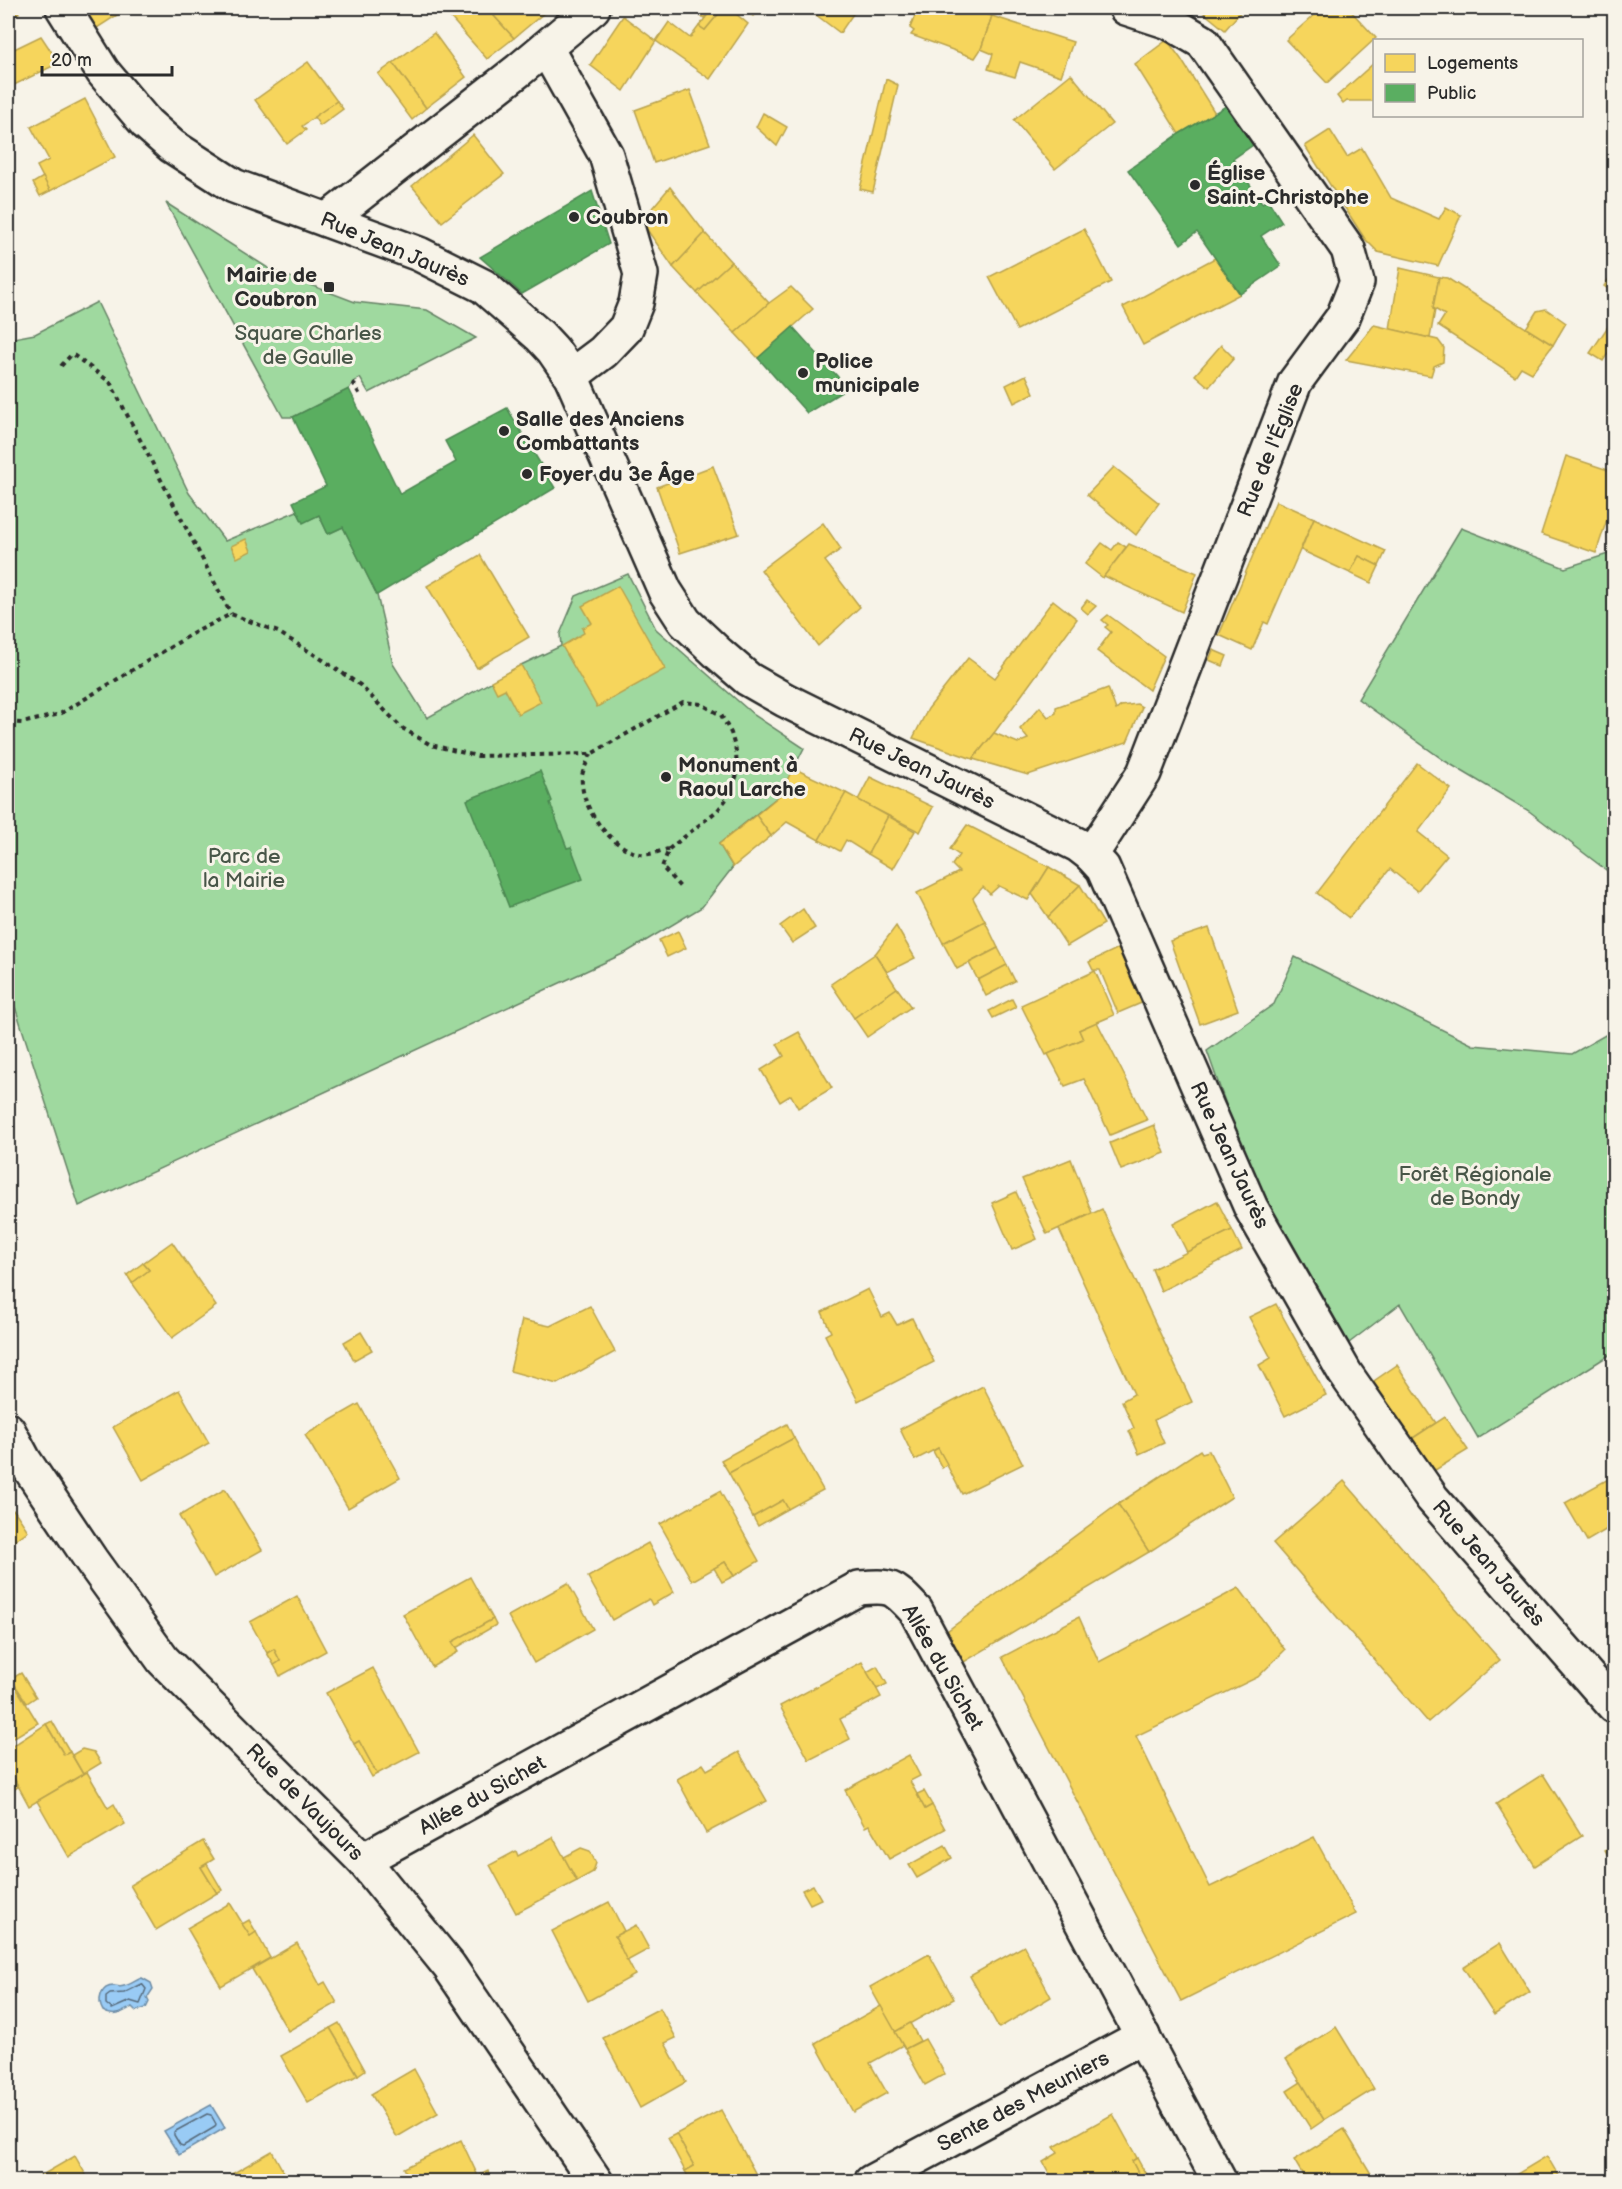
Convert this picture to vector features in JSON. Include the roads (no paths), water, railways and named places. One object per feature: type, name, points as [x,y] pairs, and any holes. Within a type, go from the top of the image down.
[{"type":"street","name":"Rue Jean Jaurès","points":[[63,8],[103,72],[146,123],[172,146],[234,186],[418,254],[483,286],[540,336],[571,376],[665,591],[685,622],[748,679],[785,700],[1078,846],[1091,855],[1103,868],[1251,1208],[1345,1373],[1432,1498],[1614,1706]]},
{"type":"street","points":[[327,220],[546,48],[593,8]]},
{"type":"street","name":"Rue de l'Église","points":[[1091,855],[1144,773],[1295,382],[1343,316],[1357,282],[1348,249],[1203,42],[1169,22],[1126,8]]},
{"type":"street","points":[[546,48],[606,155],[641,274],[636,303],[626,328],[603,352],[571,376]]},
{"type":"street","name":"Rue de Vaujours","points":[[8,1430],[24,1460],[78,1540],[164,1660],[363,1860],[449,1966],[596,2181]]},
{"type":"street","name":"Allée du Sichet","points":[[363,1860],[859,1588],[896,1589],[916,1611],[1220,2181]]},
{"type":"street","name":"Sente des Meuniers","points":[[870,2181],[1143,2037]]},
{"type":"water","points":[[142,1978],[151,1983],[153,1989],[147,1998],[149,2002],[146,2008],[136,2011],[132,2007],[114,2014],[103,2011],[100,1999],[106,1988],[121,1987]]},
{"type":"water","points":[[211,2105],[225,2128],[179,2155],[164,2131]]},
{"type":"place","name":"Église Saint-Christophe","points":[[1195,185]]},
{"type":"place","name":"Coubron","points":[[574,217]]},
{"type":"place","name":"Mairie de Coubron","points":[[329,287]]},
{"type":"place","name":"Police municipale","points":[[803,373]]},
{"type":"place","name":"Salle des Anciens Combattants","points":[[504,431]]},
{"type":"place","name":"Foyer du 3e Âge","points":[[527,474]]},
{"type":"place","name":"Monument à Raoul Larche","points":[[666,777]]},
{"type":"park label","name":"Square Charles de Gaulle","points":[[308,345]]},
{"type":"park label","name":"Parc de la Mairie","points":[[244,868]]},
{"type":"park label","name":"Forêt Régionale de Bondy","points":[[1475,1186]]}]
